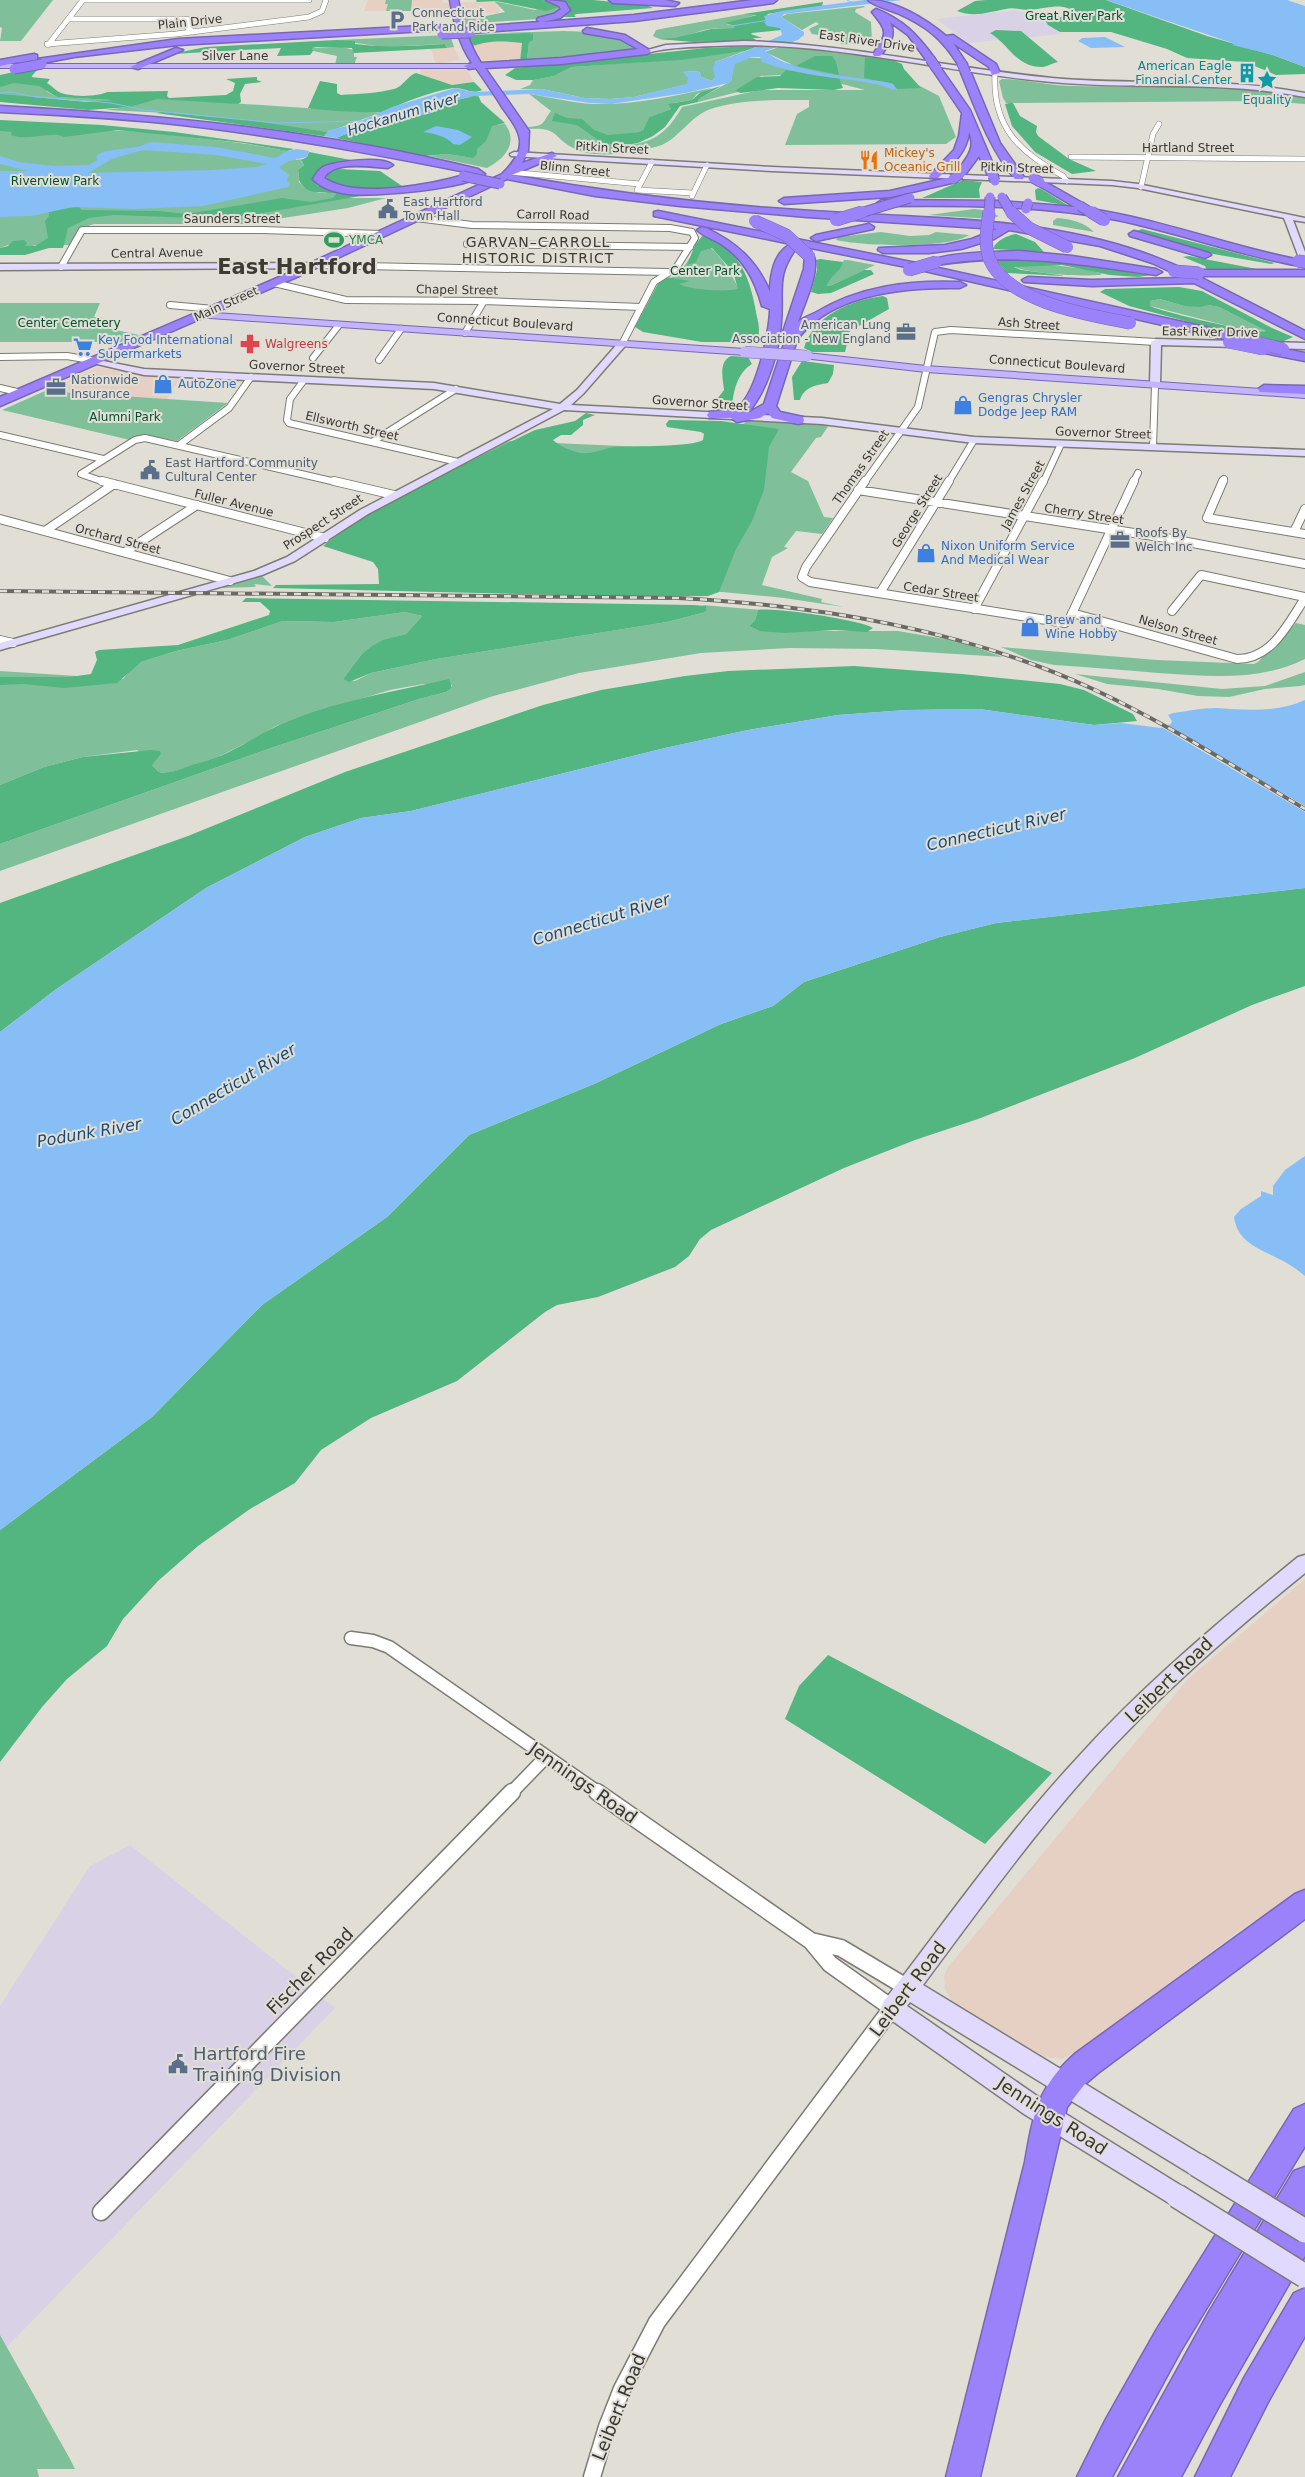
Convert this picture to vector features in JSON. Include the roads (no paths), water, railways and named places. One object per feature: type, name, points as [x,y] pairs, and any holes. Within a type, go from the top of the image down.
[{"type":"highway","points":[[447,0],[453,13]]},
{"type":"highway","points":[[454,0],[453,13],[456,39],[494,93],[524,129],[514,161]]},
{"type":"highway","points":[[470,29],[537,21],[557,16],[566,11],[564,6],[550,0]]},
{"type":"highway","points":[[613,0],[671,3],[720,0]]},
{"type":"highway","points":[[470,29],[634,15],[752,0]]},
{"type":"highway","points":[[0,67],[42,64],[149,48],[634,18],[773,0]]},
{"type":"highway","points":[[632,41],[634,29],[654,22],[778,0]]},
{"type":"highway","points":[[862,0],[908,30],[965,110],[978,139],[996,197],[988,254],[991,263],[1002,276],[1024,291],[1054,304],[1130,323],[1229,342],[1283,349],[1305,356]]},
{"type":"highway","points":[[872,0],[946,34],[991,65],[995,69],[995,73]]},
{"type":"highway","points":[[877,9],[876,11],[888,23],[890,32],[887,42],[877,54]]},
{"type":"highway","points":[[0,63],[81,48],[138,41],[441,31],[455,27],[470,29],[578,30],[605,33],[632,41],[647,51]]},
{"type":"highway","points":[[935,30],[953,46],[1000,150],[1029,180],[1080,209],[1155,242],[1218,258]]},
{"type":"highway","points":[[0,72],[88,52],[159,44],[330,34]]},
{"type":"highway","points":[[135,67],[186,48],[262,41]]},
{"type":"highway","points":[[47,44],[62,48],[81,48]]},
{"type":"highway","name":"East River Drive","points":[[474,66],[567,60],[647,51]]},
{"type":"highway","points":[[494,93],[516,131],[517,141],[514,161],[523,180]]},
{"type":"highway","points":[[0,105],[149,119],[294,137],[474,171],[514,161],[552,156]]},
{"type":"highway","points":[[0,109],[82,113]]},
{"type":"highway","points":[[934,176],[955,156],[964,141],[965,110]]},
{"type":"highway","points":[[0,114],[120,123],[262,138],[629,208]]},
{"type":"highway","points":[[713,415],[730,414],[740,411],[754,397],[773,337],[776,320],[775,276],[779,263],[799,243],[836,220],[910,198],[955,177],[974,157],[978,139]]},
{"type":"highway","points":[[514,161],[552,156]]},
{"type":"highway","name":"Main Street","points":[[477,188],[514,161]]},
{"type":"highway","name":"Main Street","points":[[0,402],[274,283],[477,188],[490,184],[514,161]]},
{"type":"highway","points":[[440,172],[357,164],[332,168],[322,172],[318,178],[321,183],[334,188],[390,191],[445,184],[492,168]]},
{"type":"highway","points":[[667,200],[747,202],[875,197],[915,191],[955,177]]},
{"type":"highway","points":[[523,180],[553,186],[710,207],[994,226],[1069,241]]},
{"type":"highway","points":[[523,180],[584,194],[728,215],[755,221],[788,236],[809,256],[810,269],[788,334],[792,337]]},
{"type":"highway","points":[[936,262],[980,247],[1012,226],[1027,206],[1029,180]]},
{"type":"highway","points":[[553,186],[667,200],[782,205],[969,202],[1080,209],[1142,223],[1302,269]]},
{"type":"highway","points":[[996,197],[1024,224],[1069,241],[1114,262],[1201,277],[1244,279],[1302,269]]},
{"type":"highway","points":[[799,243],[850,221],[882,214],[978,206],[1080,209]]},
{"type":"highway","points":[[776,320],[770,314],[759,278],[740,252],[706,232],[650,212],[1058,298],[1305,356]]},
{"type":"highway","points":[[1104,220],[1255,312]]},
{"type":"highway","points":[[799,243],[862,228],[919,225],[1001,228],[1069,241],[1114,246],[1154,259],[1255,312],[1305,335]]},
{"type":"highway","points":[[799,243],[873,249],[916,250],[966,243],[1012,226]]},
{"type":"highway","points":[[765,410],[792,337],[808,317],[829,301],[860,285],[888,276],[907,267],[988,254],[1030,254],[1176,273]]},
{"type":"highway","points":[[1236,261],[1302,269]]},
{"type":"highway","points":[[907,267],[1046,281],[1102,283],[1262,274],[1302,269]]},
{"type":"highway","points":[[792,337],[816,315],[838,303],[898,287],[968,285],[1058,298]]},
{"type":"highway","points":[[1264,389],[1305,392]]},
{"type":"highway","points":[[754,397],[756,408],[798,420]]},
{"type":"highway","points":[[737,418],[765,410],[781,420]]},
{"type":"highway","points":[[963,2477],[1040,2162],[1047,2115],[1051,2104],[1064,2084],[1078,2070],[1305,1903]]},
{"type":"highway","points":[[1094,2477],[1133,2402],[1194,2296],[1305,2119]]},
{"type":"highway","points":[[1135,2477],[1220,2323],[1305,2182]]},
{"type":"highway","points":[[1164,2477],[1226,2360],[1305,2226]]},
{"type":"highway","points":[[1212,2477],[1256,2390],[1305,2304]]},
{"type":"main road","name":"East River Drive","points":[[647,51],[738,43],[811,45],[995,73],[1041,83],[1203,83],[1268,88],[1305,95]]},
{"type":"main road","name":"Silver Lane","points":[[0,67],[474,66]]},
{"type":"main road","name":"Pitkin Street","points":[[552,156],[1067,181],[1141,187],[1305,220]]},
{"type":"main road","points":[[1288,217],[1302,269]]},
{"type":"main road","name":"Central Avenue","points":[[0,267],[314,265]]},
{"type":"main road","name":"Connecticut Boulevard","points":[[200,315],[1305,392]]},
{"type":"main road","name":"East River Drive","points":[[1155,382],[1156,342],[1305,346]]},
{"type":"main road","name":"Prospect Street","points":[[0,647],[283,564],[394,495],[562,408],[580,392],[622,344]]},
{"type":"main road","name":"Governor Street","points":[[96,361],[135,371],[456,389],[562,408],[798,420],[974,440],[1305,453]]},
{"type":"main road","name":"Connecticut Boulevard","points":[[1155,382],[1264,389]]},
{"type":"main road","name":"Leibert Road","points":[[892,2008],[1037,1820],[1099,1748],[1156,1690],[1198,1651],[1305,1562]]},
{"type":"main road","name":"Jennings Road","points":[[892,2008],[1047,2115],[1305,2276]]},
{"type":"main road","name":"Jennings Road","points":[[1064,2084],[1305,2231]]},
{"type":"street","points":[[47,44],[69,19],[82,0],[309,0]]},
{"type":"street","name":"Plain Drive","points":[[47,44],[82,44],[309,17],[322,11],[326,0]]},
{"type":"street","points":[[69,19],[184,19],[190,20],[187,28],[193,32]]},
{"type":"street","points":[[995,73],[998,113],[1013,140],[1028,155],[1063,176],[1067,181]]},
{"type":"street","points":[[1141,187],[1149,158],[1148,154],[1153,130],[1159,124]]},
{"type":"street","name":"Hartland Street","points":[[1071,157],[1305,159]]},
{"type":"street","name":"Blinn Street","points":[[514,161],[638,187],[693,194],[707,165]]},
{"type":"street","points":[[638,187],[652,162]]},
{"type":"street","name":"Carroll Road","points":[[416,218],[472,225],[670,228],[689,231],[696,237],[690,247]]},
{"type":"street","points":[[465,251],[472,225]]},
{"type":"street","name":"Saunders Street","points":[[61,267],[82,230],[257,230],[381,234]]},
{"type":"street","points":[[468,239],[690,247]]},
{"type":"street","points":[[622,344],[655,280],[678,266],[690,247]]},
{"type":"street","points":[[314,265],[671,272]]},
{"type":"street","name":"Chapel Street","points":[[274,283],[341,300],[484,301],[641,307]]},
{"type":"street","points":[[465,333],[484,301]]},
{"type":"street","points":[[170,305],[214,309]]},
{"type":"street","points":[[313,358],[339,325]]},
{"type":"street","points":[[379,360],[401,329]]},
{"type":"street","name":"Ash Street","points":[[927,367],[934,333],[943,330],[1156,342]]},
{"type":"street","points":[[0,357],[67,356],[96,361]]},
{"type":"street","name":"Thomas Street","points":[[802,577],[806,567],[858,490],[920,403],[927,367]]},
{"type":"street","points":[[180,445],[229,408],[251,377]]},
{"type":"street","name":"Ellsworth Street","points":[[304,380],[290,400],[288,422],[458,462]]},
{"type":"street","points":[[1154,447],[1155,382]]},
{"type":"street","points":[[0,388],[22,393]]},
{"type":"street","points":[[372,442],[456,389]]},
{"type":"street","points":[[0,435],[103,459],[142,438],[180,445],[394,495]]},
{"type":"street","name":"George Street","points":[[880,593],[974,440]]},
{"type":"street","name":"James Street","points":[[974,609],[1061,448],[1061,444]]},
{"type":"street","name":"Fuller Avenue","points":[[103,459],[81,474],[82,476],[325,538]]},
{"type":"street","points":[[1072,613],[1138,473]]},
{"type":"street","points":[[1224,479],[1207,518],[1305,534]]},
{"type":"street","points":[[45,531],[114,484]]},
{"type":"street","name":"Cherry Street","points":[[858,490],[1111,530],[1305,564]]},
{"type":"street","points":[[125,552],[197,505]]},
{"type":"street","points":[[1294,532],[1305,509]]},
{"type":"street","name":"Orchard Street","points":[[0,519],[230,581]]},
{"type":"street","points":[[1172,612],[1201,575],[1305,598]]},
{"type":"street","name":"Cedar Street","points":[[802,577],[810,582],[1065,624],[1072,613]]},
{"type":"street","name":"Nelson Street","points":[[1072,613],[1237,659],[1248,660],[1259,655],[1275,641],[1305,598]]},
{"type":"street","points":[[0,640],[13,643]]},
{"type":"street","name":"Jennings Road","points":[[351,1638],[374,1641],[390,1648],[811,1941],[830,1964],[892,2008]]},
{"type":"street","name":"Fischer Road","points":[[101,2212],[546,1757]]},
{"type":"street","name":"Jennings Road","points":[[811,1941],[841,1948],[1064,2084]]},
{"type":"street","name":"Leibert Road","points":[[592,2477],[607,2427],[622,2389],[657,2322],[892,2008]]},
{"type":"water","points":[[864,0],[902,0],[784,14],[781,17],[804,32],[804,35],[798,40],[765,51],[791,65],[823,73],[886,82],[893,84],[897,90],[876,84],[818,76],[776,67],[762,62],[760,57],[752,57],[735,64],[731,81],[728,83],[686,93],[611,104],[590,103],[529,94],[474,96],[452,101],[431,113],[362,128],[336,138],[324,136],[329,130],[352,125],[392,107],[455,88],[473,92],[542,89],[585,98],[610,99],[634,97],[687,84],[688,77],[682,72],[699,71],[701,77],[712,81],[715,78],[713,68],[715,62],[749,50],[782,35],[780,28],[767,26],[764,22],[766,21],[764,16],[781,11]]},
{"type":"water","points":[[1106,0],[1287,0],[1305,6],[1305,67],[1273,55],[1232,45],[1235,44]]},
{"type":"water","points":[[1105,37],[1125,47],[1091,48],[1078,41],[1082,38]]},
{"type":"water","points":[[436,126],[458,130],[472,137],[460,145],[453,144],[439,135],[423,132]]},
{"type":"water","points":[[152,142],[216,147],[275,158],[287,151],[297,149],[309,151],[307,157],[289,161],[279,167],[289,175],[287,180],[290,185],[288,187],[203,206],[136,209],[73,207],[31,216],[0,217],[0,171],[28,171],[0,164],[0,156],[19,162],[54,166],[88,165],[98,160],[96,157],[103,152],[137,147]],"holes":[[[143,150],[216,155],[268,164],[256,167],[211,170],[88,173],[112,159]]]},
{"type":"water","points":[[1305,700],[1305,888],[996,923],[940,937],[804,982],[773,1006],[721,1024],[594,1084],[469,1135],[387,1217],[262,1305],[152,1417],[0,1530],[0,1032],[55,990],[206,888],[305,837],[361,818],[411,811],[665,748],[748,730],[838,715],[906,710],[979,709],[1094,725],[1121,723],[1161,728],[1171,724],[1172,721],[1168,715],[1173,713],[1211,708],[1272,709]]},
{"type":"water","points":[[1305,1156],[1305,1276],[1288,1264],[1253,1246],[1241,1234],[1236,1226],[1234,1217],[1241,1209],[1261,1196],[1261,1191],[1273,1195],[1273,1186],[1285,1170]]},
{"type":"waterway","name":"Hockanum River","points":[[847,0],[855,4]]},
{"type":"waterway","points":[[731,26],[769,20]]},
{"type":"waterway","points":[[0,93],[12,92],[30,96],[111,103],[145,110],[277,123],[365,121]]},
{"type":"railway","points":[[0,591],[678,598],[785,607],[838,615],[891,624],[943,636],[1045,669],[1095,690],[1149,717],[1305,809]]},
{"type":"place","name":"Connecticut Park and Ride","points":[[397,20]]},
{"type":"place","name":"American Eagle Financial Center","points":[[1247,73]]},
{"type":"place","name":"Equality","points":[[1267,80]]},
{"type":"place","name":"Mickey's Oceanic Grill","points":[[869,160]]},
{"type":"place","name":"East Hartford Town Hall","points":[[388,209]]},
{"type":"place","name":"YMCA","points":[[334,240]]},
{"type":"place","name":"American Lung Association - New England","points":[[906,332]]},
{"type":"place","name":"Walgreens","points":[[250,344]]},
{"type":"place","name":"Key Food International Supermarkets","points":[[83,347]]},
{"type":"place","name":"AutoZone","points":[[163,384]]},
{"type":"place","name":"Nationwide Insurance","points":[[56,387]]},
{"type":"place","name":"Gengras Chrysler Dodge Jeep RAM","points":[[963,405]]},
{"type":"place","name":"East Hartford Community Cultural Center","points":[[150,470]]},
{"type":"place","name":"Roofs By Welch Inc","points":[[1120,540]]},
{"type":"place","name":"Nixon Uniform Service And Medical Wear","points":[[926,553]]},
{"type":"place","name":"Brew and Wine Hobby","points":[[1030,627]]},
{"type":"place","name":"Hartford Fire Training Division","points":[[178,2064]]},
{"type":"district","name":"GARVAN–CARROLL HISTORIC DISTRICT","points":[[538,250]]},
{"type":"district","name":"East Hartford","points":[[297,267]]},
{"type":"park label","name":"Great River Park","points":[[1074,16]]},
{"type":"park label","name":"Riverview Park","points":[[55,181]]},
{"type":"park label","name":"Center Park","points":[[705,271]]},
{"type":"park label","name":"Center Cemetery","points":[[69,323]]},
{"type":"park label","name":"Alumni Park","points":[[125,417]]},
{"type":"water label","name":"Connecticut River","points":[[996,829]]},
{"type":"water label","name":"Connecticut River","points":[[601,919]]},
{"type":"water label","name":"Connecticut River","points":[[233,1084]]},
{"type":"water label","name":"Podunk River","points":[[89,1132]]}]
